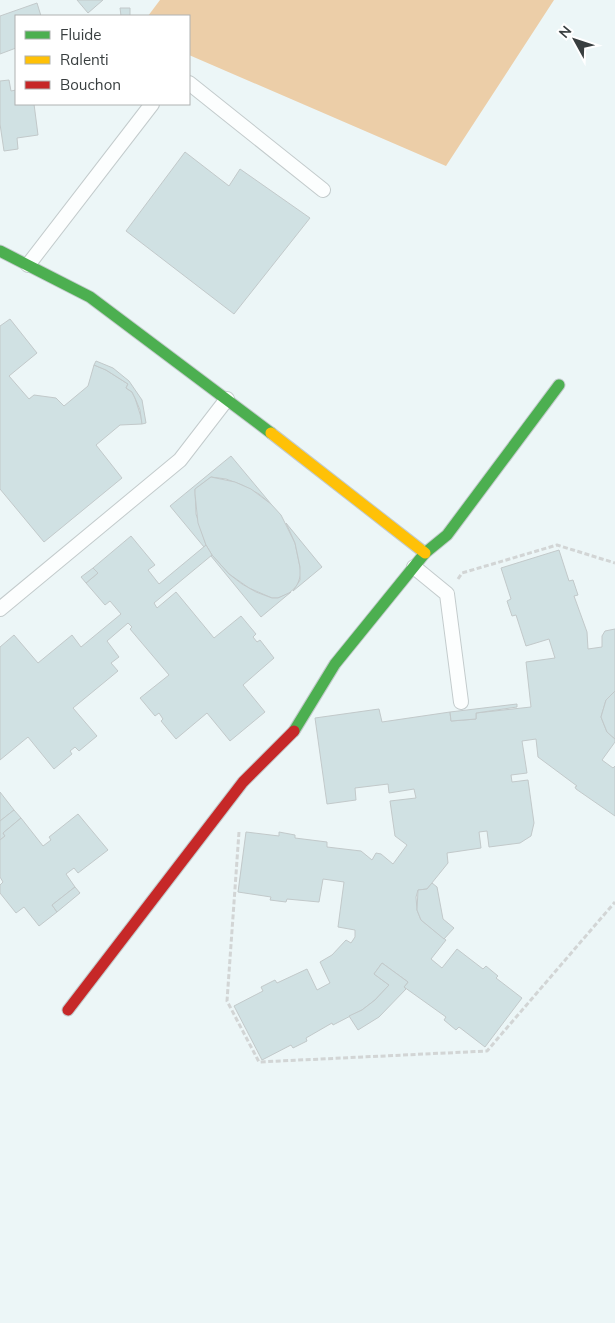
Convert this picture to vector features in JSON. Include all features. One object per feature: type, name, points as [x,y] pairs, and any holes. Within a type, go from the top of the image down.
[{"type":"street","points":[[0,251],[90,298],[227,399],[425,553]]},
{"type":"street","points":[[68,1010],[243,782],[296,729],[335,664],[425,553],[447,535],[559,385]]},
{"type":"lane","points":[[190,84],[323,190]]},
{"type":"lane","points":[[28,265],[151,105]]},
{"type":"lane","points":[[0,609],[180,460],[227,399]]},
{"type":"lane","points":[[414,567],[447,594],[462,702]]},
{"type":"path","points":[[455,583],[462,573],[557,545],[615,563]]},
{"type":"path","points":[[239,829],[227,1001],[259,1062],[487,1050],[615,902]]},
{"type":"shaded area","points":[[160,0],[554,0],[446,166],[190,55],[190,15],[149,15]]},
{"type":"building","points":[[77,0],[103,0],[88,13]]},
{"type":"building","points":[[37,3],[41,15],[15,15],[15,48],[0,54],[0,16]]},
{"type":"building","points":[[120,8],[130,8],[130,15],[121,15]]},
{"type":"building","points":[[9,80],[11,91],[15,90],[15,105],[34,105],[38,135],[17,138],[18,149],[4,151],[0,124],[0,81]]},
{"type":"building","points":[[185,152],[229,186],[240,169],[310,218],[234,314],[126,231]]},
{"type":"building","points":[[10,319],[37,353],[9,376],[29,399],[34,395],[56,398],[64,406],[88,386],[94,365],[128,384],[126,388],[132,392],[141,417],[142,424],[120,425],[96,445],[122,478],[44,542],[0,489],[0,326]]},
{"type":"building","points":[[96,361],[113,368],[129,381],[142,400],[146,423],[142,424],[140,410],[135,398],[132,392],[126,388],[128,384],[94,365]]},
{"type":"building","points":[[231,456],[271,504],[259,494],[242,485],[226,479],[211,477],[195,489],[196,514],[206,545],[204,547],[170,506]]},
{"type":"building","points":[[211,477],[235,482],[251,489],[271,504],[281,515],[295,543],[301,574],[297,586],[288,594],[272,598],[249,588],[229,574],[212,555],[198,523],[195,494],[195,489]]},
{"type":"building","points":[[286,523],[322,567],[293,591],[300,580],[300,567],[295,543]]},
{"type":"building","points":[[131,536],[155,565],[148,570],[159,584],[206,545],[212,555],[154,603],[157,608],[176,592],[214,638],[241,616],[256,634],[253,637],[257,642],[260,640],[274,658],[243,685],[265,712],[230,741],[207,713],[176,739],[161,721],[163,719],[159,713],[155,716],[140,698],[169,675],[130,629],[132,627],[128,623],[107,641],[119,657],[111,663],[118,671],[73,708],[97,736],[79,751],[75,747],[70,751],[72,754],[54,769],[28,737],[0,760],[0,647],[14,635],[38,663],[72,635],[81,647],[121,614],[110,601],[105,605],[86,583],[98,573],[93,568]]},
{"type":"building","points":[[559,550],[569,581],[573,580],[578,595],[574,596],[587,632],[588,649],[602,647],[602,636],[605,631],[615,629],[615,691],[606,700],[601,717],[607,732],[615,739],[615,742],[602,760],[613,768],[615,766],[615,816],[576,789],[575,787],[577,786],[538,757],[536,739],[522,741],[527,773],[511,775],[512,782],[528,780],[534,823],[531,836],[520,843],[489,847],[487,831],[479,832],[481,848],[447,853],[448,863],[427,889],[418,890],[416,897],[417,910],[421,920],[446,940],[431,959],[442,968],[457,949],[483,969],[486,966],[498,976],[496,978],[522,998],[485,1047],[459,1027],[456,1030],[444,1020],[446,1017],[404,987],[408,982],[382,963],[374,974],[389,985],[375,1000],[362,1010],[333,1025],[332,1023],[306,1038],[307,1041],[293,1048],[291,1045],[262,1060],[234,1006],[263,991],[261,987],[275,980],[277,983],[307,969],[317,990],[330,983],[320,962],[332,955],[346,940],[351,943],[355,937],[355,930],[338,927],[344,882],[323,879],[319,902],[287,899],[286,902],[270,900],[271,897],[238,892],[246,832],[279,836],[279,832],[295,835],[295,838],[327,842],[327,847],[361,851],[372,860],[376,853],[381,854],[393,864],[407,845],[395,836],[390,801],[416,798],[414,789],[389,793],[388,784],[355,788],[356,800],[327,804],[315,718],[379,709],[382,722],[450,712],[451,721],[476,719],[476,713],[531,707],[526,662],[555,658],[549,639],[526,646],[516,615],[512,616],[507,601],[511,599],[501,568]]},
{"type":"building","points":[[212,555],[229,574],[256,592],[272,598],[278,598],[291,592],[261,617]]},
{"type":"building","points":[[93,568],[98,573],[86,583],[81,577]]},
{"type":"building","points":[[615,691],[615,739],[607,732],[601,717],[606,700]]},
{"type":"building","points":[[517,704],[517,707],[476,713],[476,719],[451,721],[450,712]]},
{"type":"building","points":[[0,792],[14,810],[0,821]]},
{"type":"building","points":[[14,810],[21,818],[3,833],[5,836],[0,840],[0,821]]},
{"type":"building","points":[[78,814],[108,850],[78,873],[74,868],[66,874],[75,887],[52,905],[57,912],[39,926],[24,907],[16,913],[0,893],[0,885],[3,882],[0,877],[0,840],[5,836],[3,833],[21,818],[43,846],[51,840],[49,837]]},
{"type":"building","points":[[432,883],[437,887],[443,919],[454,928],[444,939],[421,920],[417,910],[418,890],[427,889]]},
{"type":"building","points":[[75,887],[80,893],[57,912],[52,905]]},
{"type":"building","points":[[382,963],[408,982],[404,987],[406,989],[379,1017],[358,1030],[349,1016],[362,1010],[375,1000],[389,985],[374,974]]},
{"type":"traffic: fast","points":[[0,251],[90,297],[271,433]]},
{"type":"traffic: fast","points":[[294,731],[335,664],[425,553],[447,535],[559,385]]},
{"type":"traffic: slow","points":[[271,433],[425,553]]},
{"type":"traffic: jam","points":[[68,1010],[243,782],[294,731]]}]
